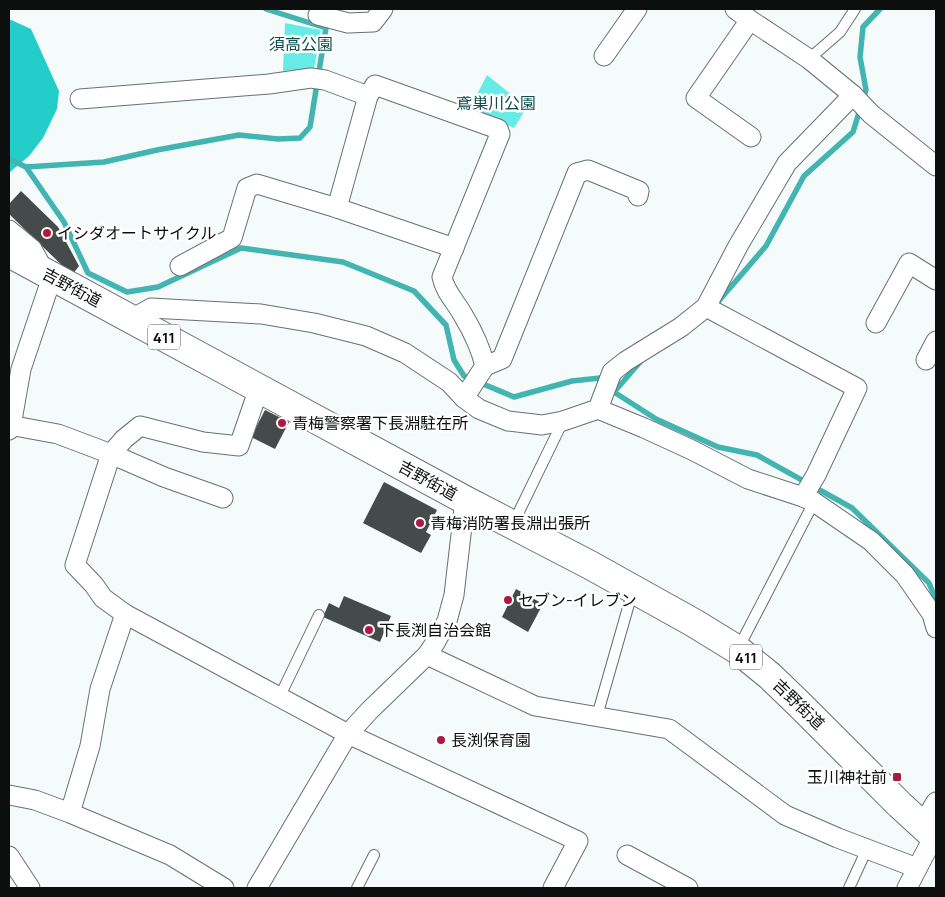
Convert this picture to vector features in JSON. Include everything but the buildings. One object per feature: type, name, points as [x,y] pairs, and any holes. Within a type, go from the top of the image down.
[{"type":"highway","name":"吉野街道","points":[[9,253],[694,622],[738,650],[770,676],[931,833]]},
{"type":"street","points":[[318,15],[348,23],[372,22],[383,9]]},
{"type":"street","points":[[604,56],[637,9]]},
{"type":"street","points":[[751,137],[696,98],[742,14],[809,59],[853,95],[870,114],[936,166]]},
{"type":"street","points":[[80,99],[318,79],[368,96]]},
{"type":"street","points":[[337,208],[368,96],[375,85],[498,129],[500,134],[442,277],[444,286],[467,321],[483,358],[483,369]]},
{"type":"street","points":[[132,319],[151,308],[261,314],[323,325],[366,336],[405,353],[466,394],[479,409],[508,421],[542,425],[562,421],[600,404],[612,372],[626,361],[681,326],[712,310],[738,246],[787,163],[853,95]]},
{"type":"street","points":[[466,394],[483,369],[502,359],[577,173],[588,170],[639,191],[638,196]]},
{"type":"street","points":[[180,266],[232,238],[248,188],[257,184],[337,208],[454,248]]},
{"type":"street","points":[[9,230],[32,249],[48,275],[21,368],[9,427],[58,434],[164,477],[223,498]]},
{"type":"street","points":[[876,323],[909,263],[936,280]]},
{"type":"street","points":[[712,310],[857,388],[807,498]]},
{"type":"street","points":[[926,360],[936,341]]},
{"type":"street","points":[[258,388],[238,446],[203,442],[140,426],[124,439],[111,454],[75,565],[94,585],[103,598],[125,614],[348,734],[578,841],[552,888]]},
{"type":"street","points":[[600,404],[644,428],[748,479],[807,498],[871,541],[905,575],[932,614],[936,628]]},
{"type":"street","points":[[258,888],[348,734],[427,655],[447,621],[454,595],[465,500]]},
{"type":"street","points":[[70,813],[90,746],[100,689],[125,614]]},
{"type":"street","points":[[427,655],[535,706],[669,729],[785,815],[916,868]]},
{"type":"street","points":[[9,795],[35,800],[70,813],[170,855],[224,888]]},
{"type":"street","points":[[907,888],[931,833],[936,802]]},
{"type":"street","points":[[627,855],[688,888]]},
{"type":"street","points":[[9,856],[30,888]]},
{"type":"lane","points":[[809,59],[840,32],[855,9]]},
{"type":"lane","points":[[512,524],[562,421]]},
{"type":"lane","points":[[738,650],[807,498]]},
{"type":"lane","points":[[597,716],[634,589]]},
{"type":"lane","points":[[280,696],[319,615]]},
{"type":"lane","points":[[849,888],[867,849]]},
{"type":"lane","points":[[357,888],[374,855]]},
{"type":"green space","name":"須高公園","points":[[285,23],[321,30],[314,69],[283,71]]},
{"type":"green space","name":"鳶巣川公園","points":[[487,75],[527,107],[514,128],[469,110]]},
{"type":"shaded area","points":[[9,19],[31,29],[59,91],[57,109],[43,138],[29,156],[10,172],[9,171]]},
{"type":"waterway","points":[[9,159],[26,167],[104,162],[239,135],[278,139],[300,138],[310,127],[326,28],[266,9]]},
{"type":"waterway","points":[[717,303],[766,246],[804,176],[853,132],[866,90],[860,57],[863,27],[880,9]]},
{"type":"waterway","points":[[26,167],[64,222],[88,273],[127,292],[158,287],[241,248],[343,262],[414,291],[446,325],[454,360],[464,376],[514,397],[572,381],[600,378],[604,382]]},
{"type":"waterway","points":[[614,392],[641,361]]},
{"type":"waterway","points":[[610,388],[656,419],[718,447],[757,455],[852,508],[929,583],[936,600]]},
{"type":"place","name":"イシダオートサイクル","points":[[47,233]]},
{"type":"place","name":"青梅警察署下長淵駐在所","points":[[282,423]]},
{"type":"place","name":"青梅消防署長淵出張所","points":[[420,523]]},
{"type":"place","name":"セブン-イレブン","points":[[508,600]]},
{"type":"place","name":"下長渕自治会館","points":[[369,630]]},
{"type":"place","name":"長渕保育園","points":[[441,740]]},
{"type":"place","name":"玉川神社前","points":[[897,777]]}]
